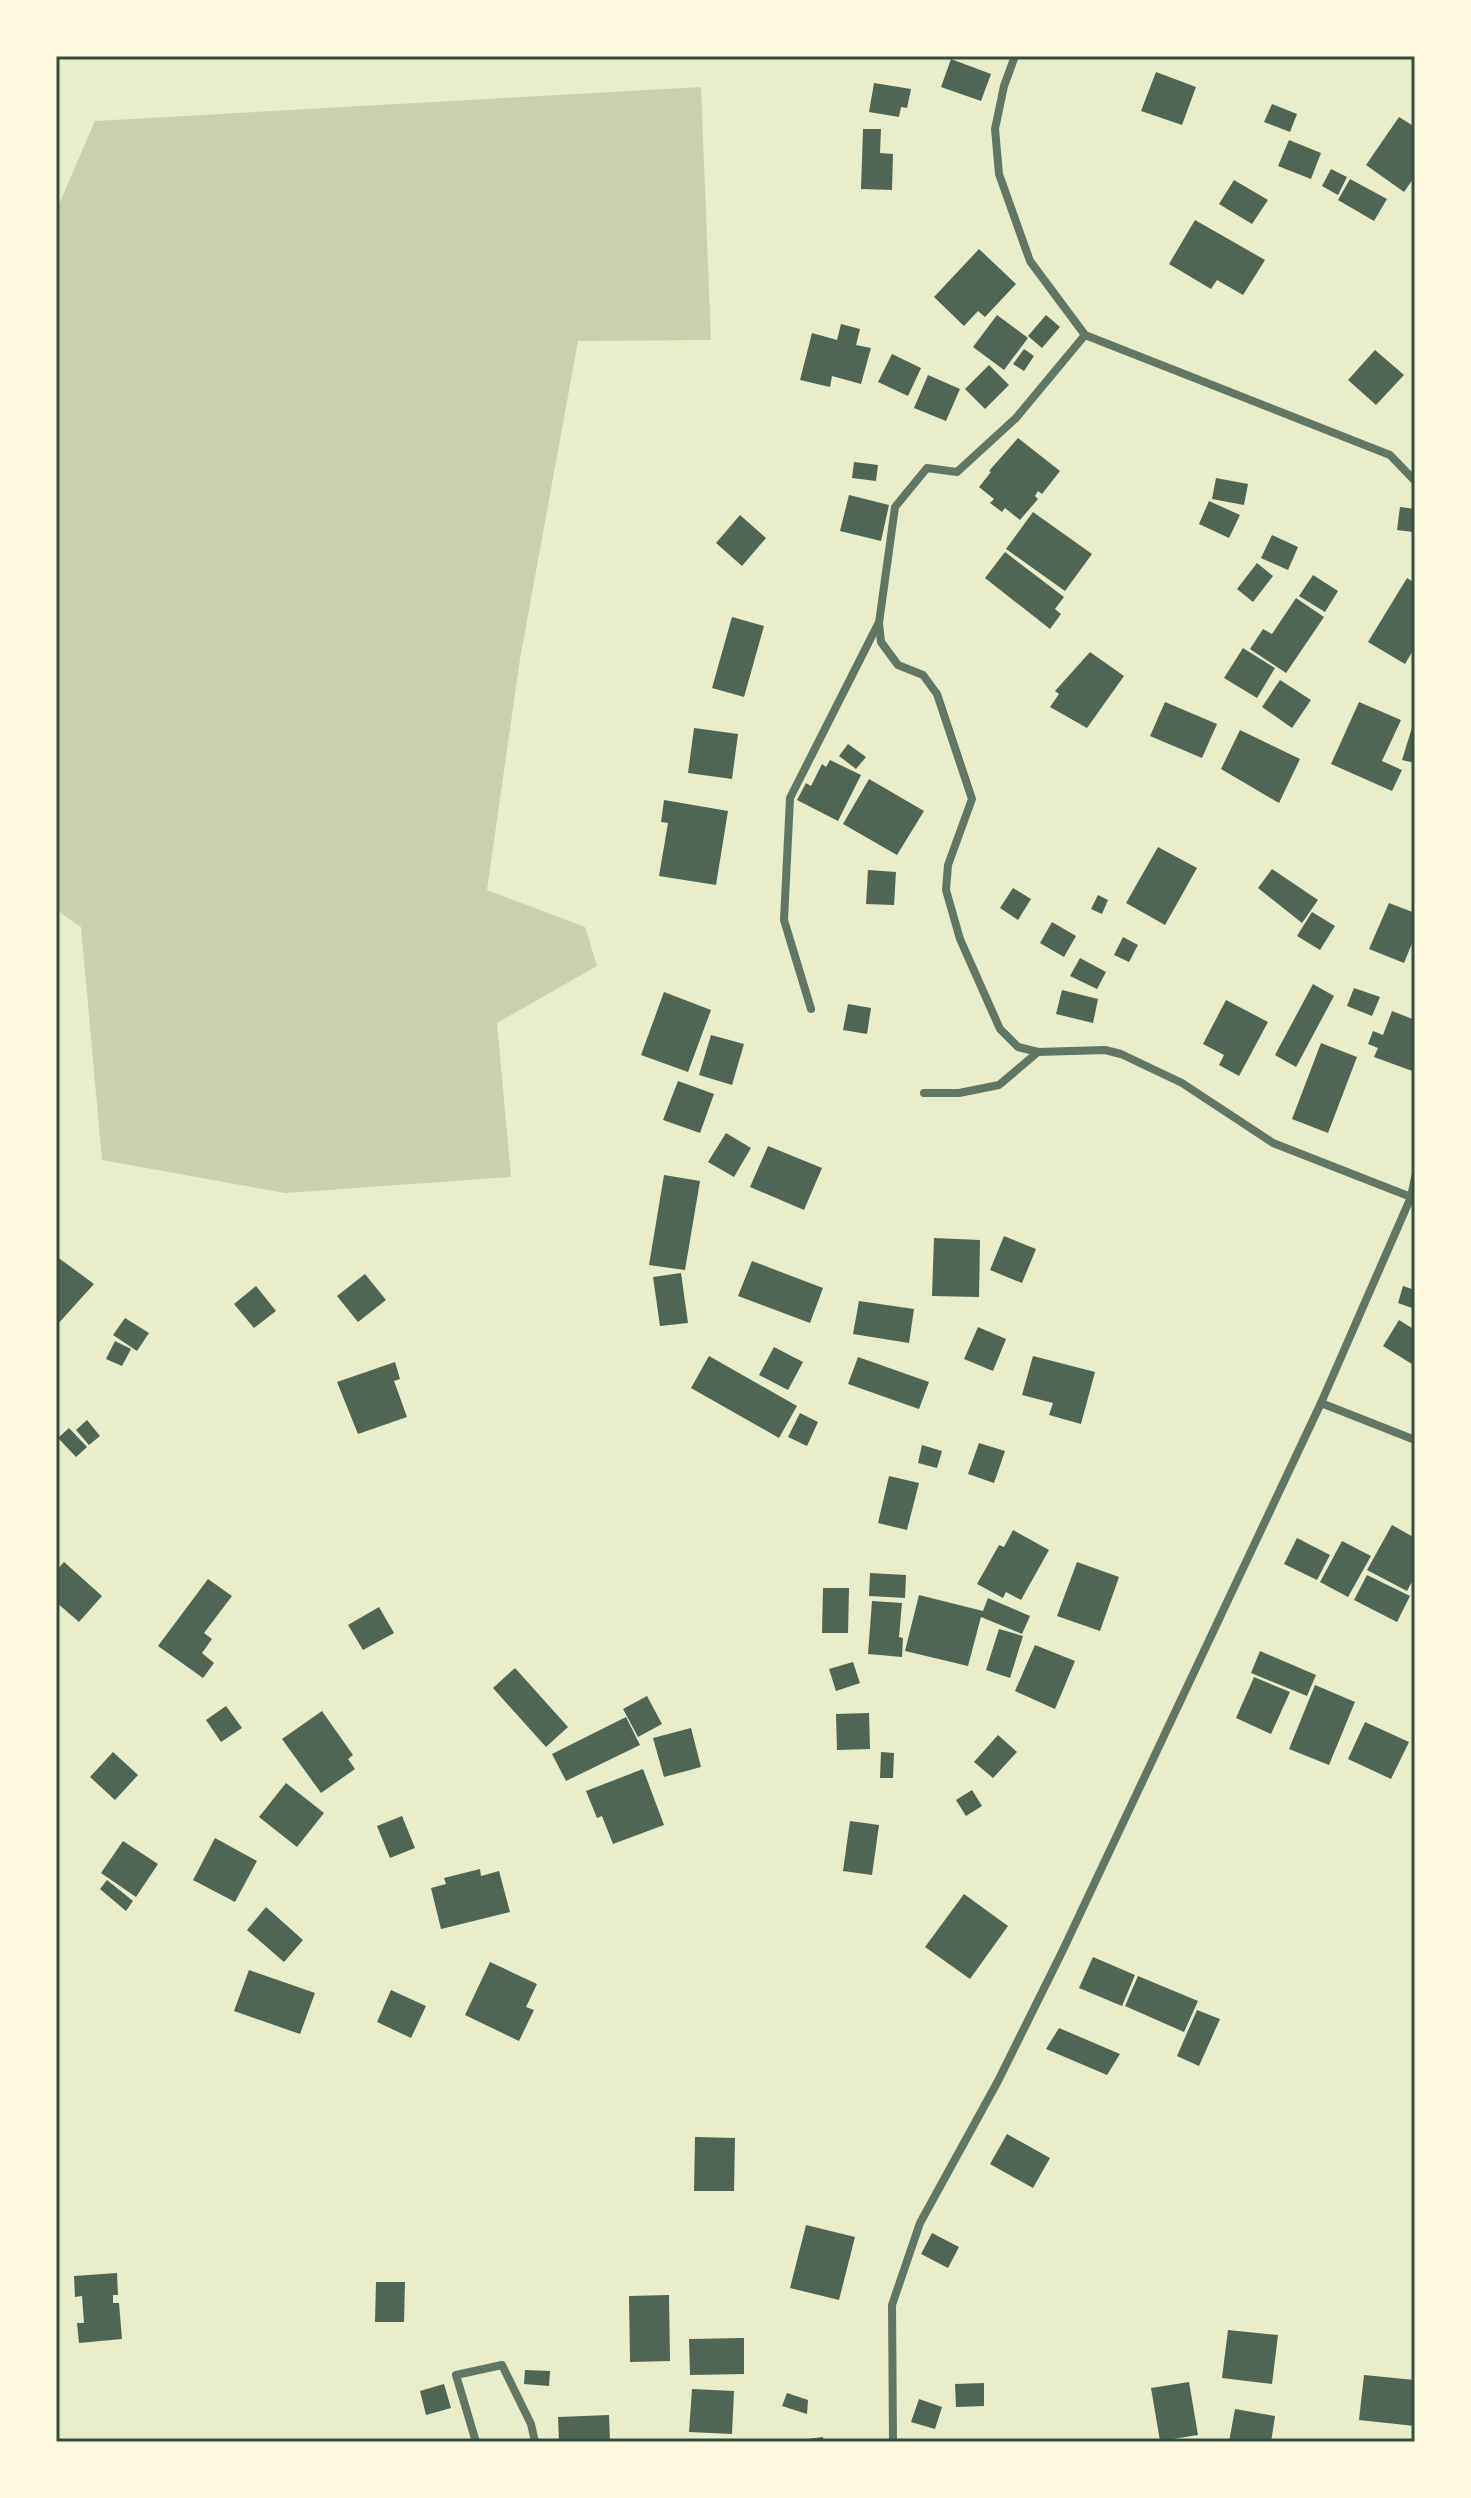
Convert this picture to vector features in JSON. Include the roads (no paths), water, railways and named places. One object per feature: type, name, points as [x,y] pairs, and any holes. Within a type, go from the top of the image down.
[{"type":"street","points":[[1015,56],[1004,86],[995,129],[999,174],[1030,261],[1085,335],[1390,455],[1415,481]]},
{"type":"street","points":[[1085,335],[1016,418],[957,472],[927,468],[895,507],[879,623],[881,642],[898,665],[923,675],[937,694],[972,799],[948,865],[946,890],[953,920],[1000,1029],[1018,1047],[1038,1052],[1105,1050],[1121,1054],[1182,1083],[1273,1143],[1411,1197]]},
{"type":"street","points":[[811,1009],[784,920],[790,798],[879,623]]},
{"type":"street","points":[[924,1093],[959,1093],[999,1085],[1038,1052]]},
{"type":"street","points":[[893,2442],[892,2305],[920,2223],[998,2081],[1062,1952],[1321,1403],[1411,1197],[1415,1177]]},
{"type":"street","points":[[1321,1403],[1415,1440]]},
{"type":"street","points":[[476,2442],[456,2375],[502,2365],[531,2424],[535,2442]]}]
